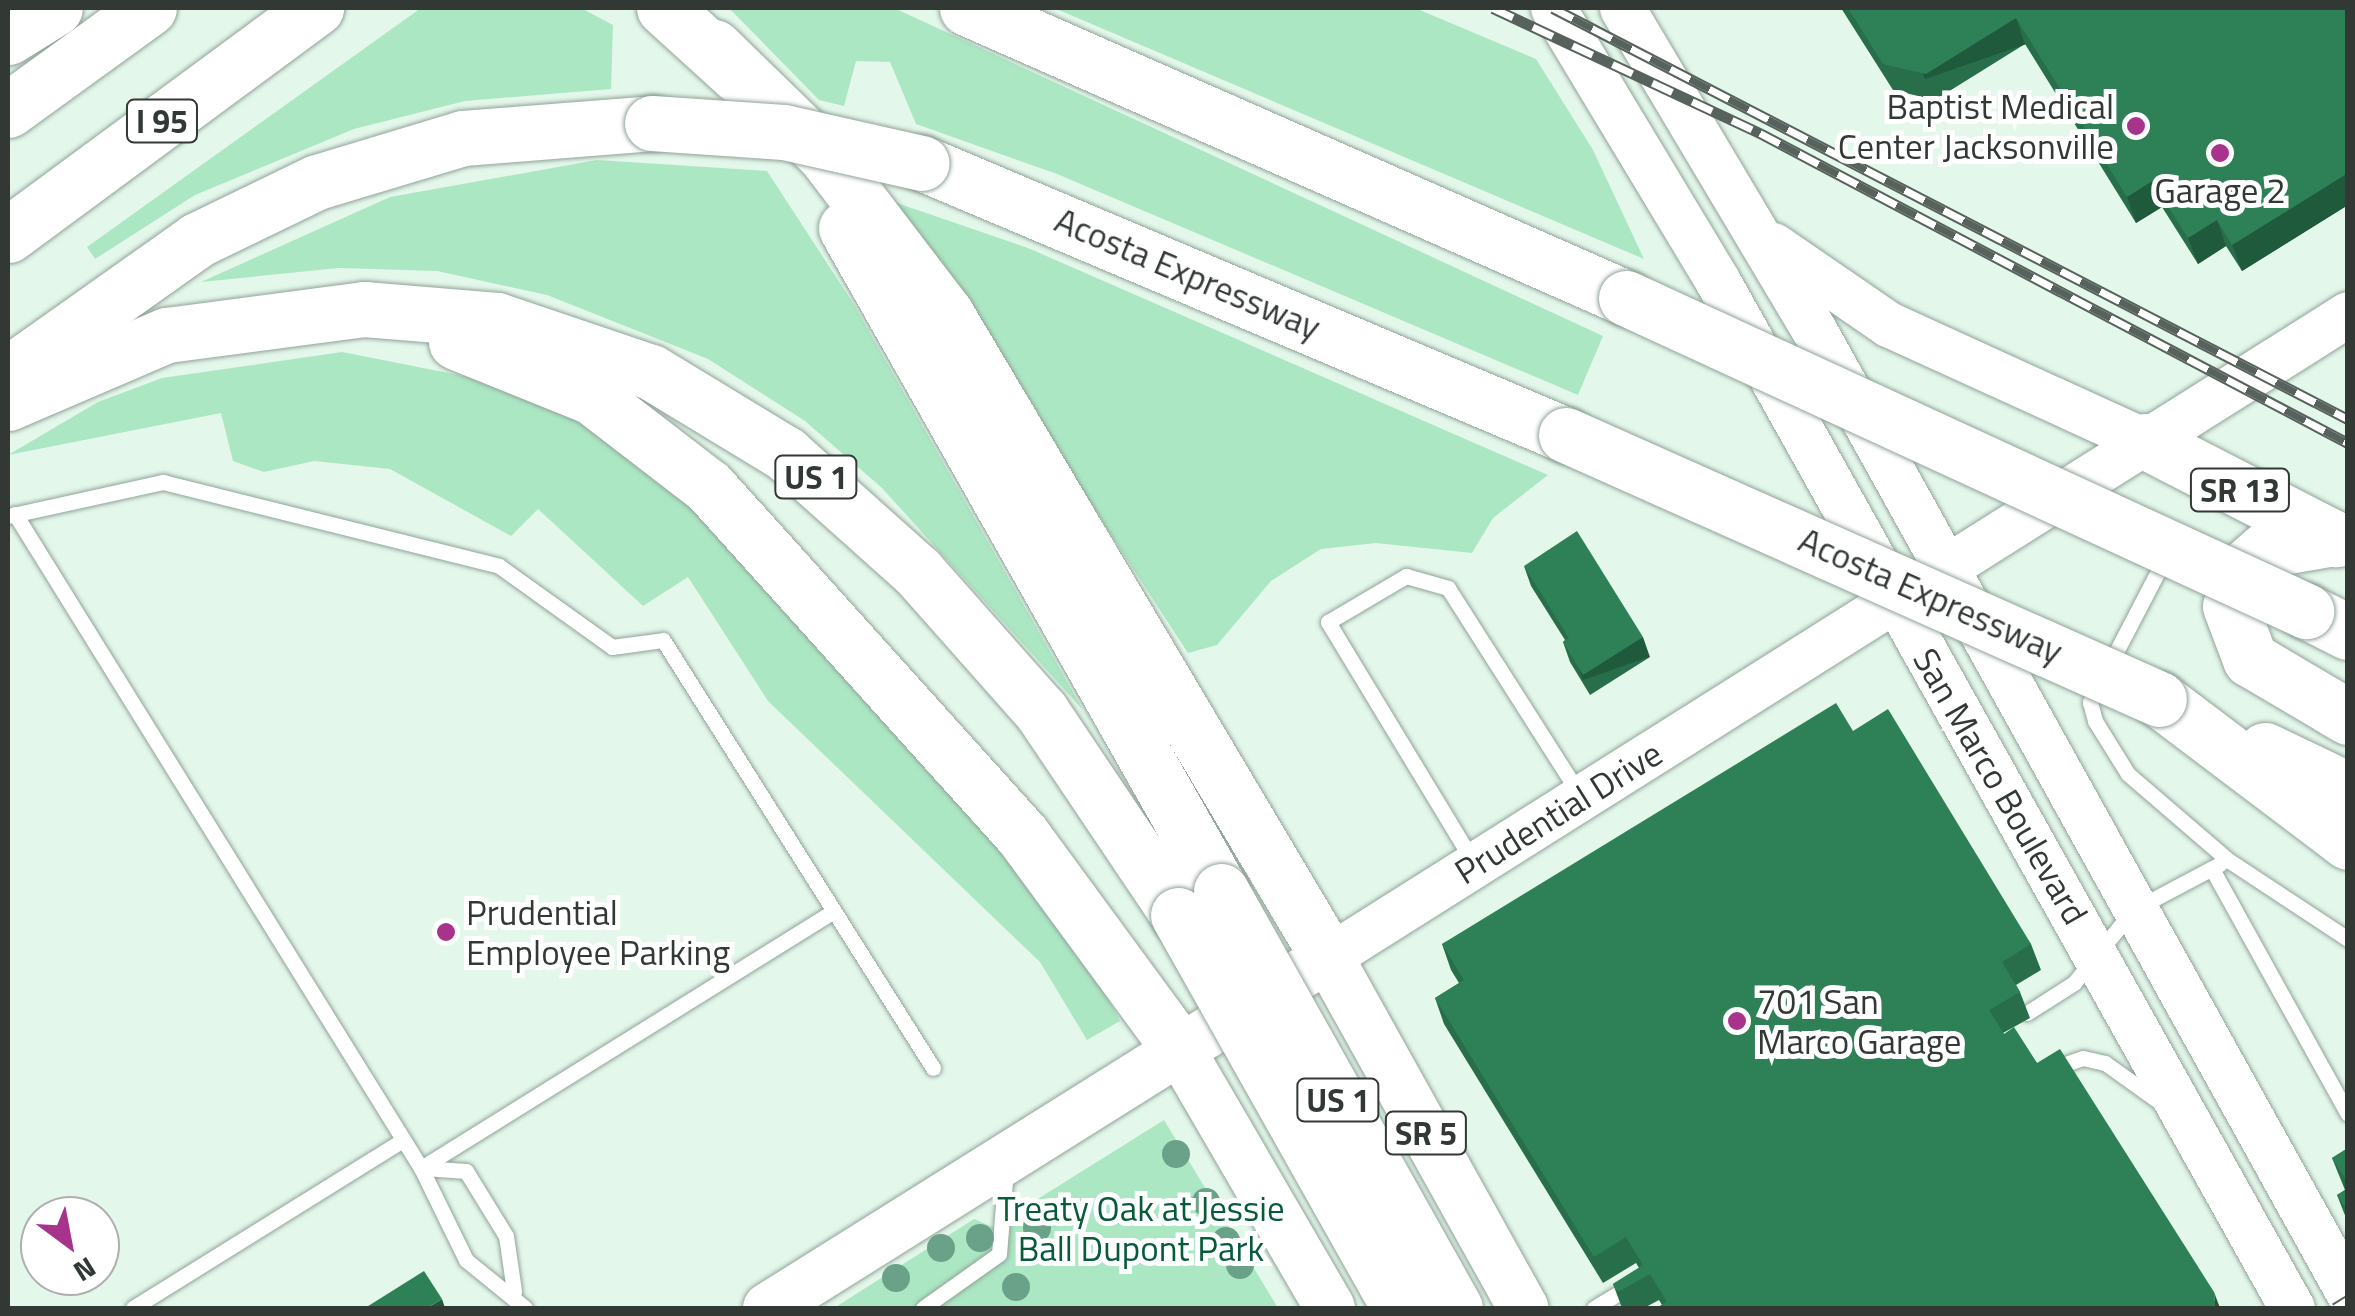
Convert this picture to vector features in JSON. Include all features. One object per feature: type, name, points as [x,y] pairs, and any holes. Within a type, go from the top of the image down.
[{"type":"highway","points":[[8,37],[55,8]]},
{"type":"highway","points":[[8,110],[149,8]]},
{"type":"highway","name":"I 95","points":[[8,235],[316,8]]},
{"type":"highway","name":"US 1","points":[[664,8],[714,47],[864,258],[1200,903],[1399,1308]]},
{"type":"highway","points":[[968,8],[1626,298],[2334,624]]},
{"type":"highway","points":[[714,47],[824,154],[946,314],[1328,958]]},
{"type":"highway","name":"Acosta Expressway","points":[[8,374],[198,240],[317,182],[463,138],[652,122],[784,132],[922,163],[1566,436],[2159,700],[2348,790]]},
{"type":"highway","name":"US 1","points":[[8,403],[166,335],[286,314],[413,310],[538,330],[687,388],[755,430],[884,537],[1012,675],[1200,903],[1455,1308]]},
{"type":"highway","points":[[286,314],[395,325],[501,356],[592,397],[666,449],[750,530],[1023,836],[1180,1050]]},
{"type":"highway","name":"SR 13","points":[[2145,441],[2341,541]]},
{"type":"highway","points":[[2341,541],[2264,550],[2236,581],[2230,606],[2250,659],[2348,717]]},
{"type":"highway","points":[[2159,700],[2348,842]]},
{"type":"main road","name":"San Marco Boulevard","points":[[1554,8],[2099,955],[2292,1308]]},
{"type":"main road","name":"San Marco Boulevard","points":[[1622,8],[1760,235],[1942,569],[2348,1292]]},
{"type":"main road","points":[[1760,235],[1888,324],[2145,441]]},
{"type":"main road","name":"Prudential Drive","points":[[768,1308],[2348,314]]},
{"type":"main road","name":"SR 5","points":[[1328,958],[1523,1308]]},
{"type":"main road","points":[[1180,1050],[1330,1308]]},
{"type":"main road","points":[[1261,1185],[1262,1124],[1299,1078],[1349,1067],[1409,1103]]},
{"type":"lane","points":[[525,1308],[514,1291],[466,1260],[403,1140],[11,515],[163,482],[499,566],[612,647],[663,640],[933,1068]]},
{"type":"lane","points":[[2178,536],[2090,702],[2128,774],[2228,860],[2348,939]]},
{"type":"lane","points":[[1475,864],[1328,622],[1343,612],[1406,576],[1448,588],[1581,797]]},
{"type":"lane","points":[[2027,1013],[2099,955],[2134,910],[2228,860]]},
{"type":"lane","points":[[2212,869],[2348,1114]]},
{"type":"lane","points":[[420,1168],[834,911]]},
{"type":"lane","points":[[2038,1076],[2065,1061],[2105,1062],[2194,1126]]},
{"type":"lane","points":[[134,1308],[403,1140]]},
{"type":"lane","points":[[923,1308],[999,1254],[1006,1159]]},
{"type":"lane","points":[[420,1168],[466,1171],[506,1236],[514,1291]]},
{"type":"lane","points":[[1594,1308],[1644,1278]]},
{"type":"green space","points":[[421,8],[581,8],[613,25],[611,89],[465,101],[354,129],[195,195],[95,259],[87,247]]},
{"type":"green space","points":[[729,8],[894,8],[1603,336],[1578,395],[1057,174],[916,124],[890,62],[856,61],[844,106],[819,100]]},
{"type":"green space","points":[[1054,8],[1415,8],[1536,59],[1593,150],[1644,259]]},
{"type":"green space","points":[[597,160],[767,171],[853,303],[1083,710],[882,488],[805,421],[708,359],[547,295],[437,271],[339,268],[201,282],[390,197]]},
{"type":"green space","points":[[894,202],[1028,248],[1548,475],[1493,518],[1472,553],[1376,543],[1321,549],[1271,581],[1217,645],[1188,653]]},
{"type":"green space","points":[[342,352],[484,380],[606,433],[640,458],[794,606],[1083,951],[1120,1021],[1087,1040],[1040,962],[768,701],[688,577],[643,606],[538,509],[511,536],[390,469],[314,461],[264,472],[233,461],[221,413],[8,455],[98,402],[162,378]]},
{"type":"green space","name":"Treaty Oak at Jessie Ball Dupont Park","points":[[1164,1120],[1278,1308],[834,1308],[974,1219],[993,1227]]},
{"type":"building","name":"Garage 2","points":[[1848,8],[2348,8],[2348,173],[2232,245],[2217,220],[2188,238],[2152,181],[2127,197],[2016,18],[1926,74],[1883,64]]},
{"type":"building","points":[[1577,531],[1643,637],[1583,675],[1563,642],[1569,638],[1524,566]]},
{"type":"building","name":"701 San Marco Garage","points":[[1836,703],[1853,731],[1888,709],[2031,944],[2002,962],[2020,992],[1989,1010],[2004,1034],[2014,1027],[2037,1063],[2060,1049],[2214,1292],[2215,1306],[1656,1308],[1667,1302],[1650,1274],[1618,1292],[1613,1284],[1643,1265],[1626,1237],[1594,1257],[1435,998],[1464,980],[1442,944]]},
{"type":"building","points":[[2348,1148],[2348,1183],[2332,1158]]},
{"type":"building","points":[[2348,1188],[2348,1212],[2337,1195]]},
{"type":"building","points":[[424,1271],[442,1299],[427,1308],[365,1308]]},
{"type":"railway","points":[[1493,8],[1760,133],[2348,443]]},
{"type":"railway","points":[[1553,8],[2348,419]]},
{"type":"railway","points":[[2335,1308],[2348,1300]]},
{"type":"place","name":"Baptist Medical Center Jacksonville","points":[[2136,126]]},
{"type":"place","name":"Garage 2","points":[[2220,153]]},
{"type":"place","name":"Prudential Employee Parking","points":[[446,932]]},
{"type":"place","name":"701 San Marco Garage","points":[[1737,1021]]}]
